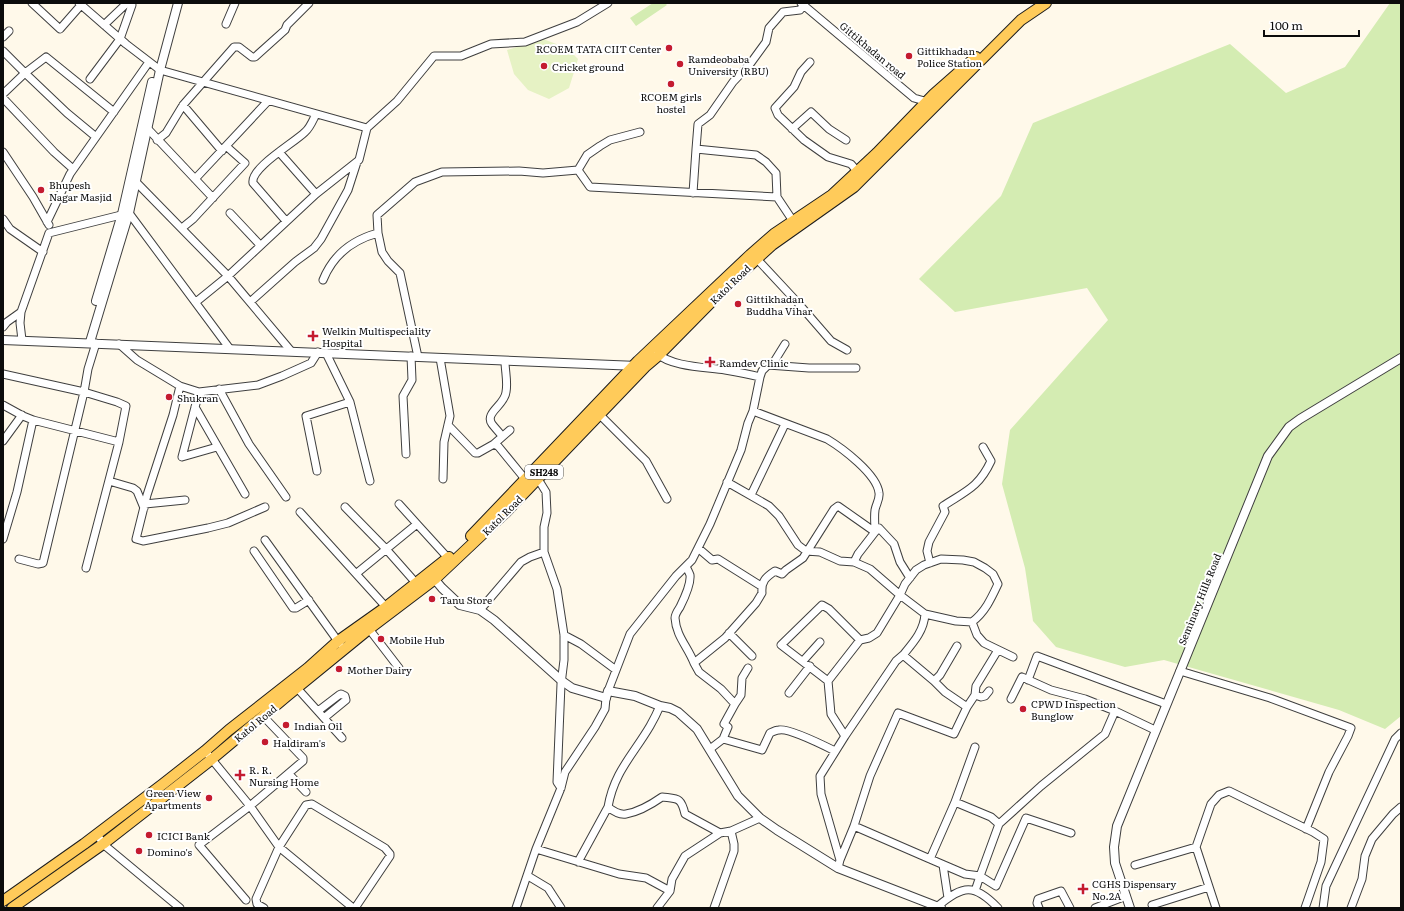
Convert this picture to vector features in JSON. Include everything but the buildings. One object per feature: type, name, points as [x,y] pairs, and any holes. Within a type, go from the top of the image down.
[{"type":"main road","name":"Katol Road","points":[[3,901],[97,834],[205,751],[229,730],[308,668],[338,641],[386,607],[416,583],[432,576],[448,558],[645,367],[655,353],[750,255],[774,234],[795,224],[854,187],[931,105],[934,94],[975,58],[1020,13],[1034,3]]},
{"type":"main road","name":"Katol Road","points":[[12,908],[103,844],[212,759],[369,629],[505,513],[531,477],[634,366],[655,353],[795,224],[832,195],[931,105],[1021,20],[1046,3]]},
{"type":"street","points":[[32,3],[60,29],[80,4],[120,39],[155,66],[204,83],[367,128]]},
{"type":"street","points":[[104,25],[127,3]]},
{"type":"street","points":[[90,79],[120,39],[132,5],[131,3]]},
{"type":"street","points":[[126,214],[155,66],[172,3]]},
{"type":"street","points":[[19,559],[38,564],[43,563],[84,392],[88,369],[90,342],[136,182],[148,129],[155,66],[178,3]]},
{"type":"street","points":[[226,24],[235,3]]},
{"type":"street","points":[[157,140],[166,133],[184,105],[234,47],[239,47],[252,57],[255,57],[285,30],[287,25],[309,3]]},
{"type":"street","points":[[250,302],[295,262],[314,248],[321,239],[348,190],[359,160],[367,128],[397,101],[434,56],[461,56],[491,44],[525,42],[577,22],[608,3]]},
{"type":"street","points":[[694,193],[698,124],[710,115],[733,82],[750,64],[766,42],[769,28],[783,12],[800,10],[803,4]]},
{"type":"street","name":"Gittikhadan road","points":[[803,4],[914,98],[931,105]]},
{"type":"street","points":[[3,37],[9,31]]},
{"type":"street","points":[[3,51],[67,113],[96,137]]},
{"type":"street","points":[[3,94],[25,73],[46,57],[114,112]]},
{"type":"street","points":[[810,62],[801,72],[794,87],[775,108],[778,115],[804,140],[822,153],[828,157],[851,164],[857,171]]},
{"type":"street","points":[[47,222],[73,170],[114,112],[155,66]]},
{"type":"street","points":[[3,98],[73,170]]},
{"type":"street","points":[[195,179],[268,101]]},
{"type":"street","points":[[182,228],[193,219],[245,163],[224,148],[184,105]]},
{"type":"street","points":[[792,129],[811,112],[829,129],[846,140]]},
{"type":"street","points":[[286,221],[252,180],[256,172],[279,152],[306,132],[316,114]]},
{"type":"street","points":[[148,129],[213,198]]},
{"type":"street","points":[[578,170],[587,155],[600,146],[610,140],[640,132]]},
{"type":"street","points":[[696,149],[756,155],[766,162],[776,173],[777,197],[795,224]]},
{"type":"street","points":[[3,152],[33,197],[53,232]]},
{"type":"street","points":[[279,152],[316,194]]},
{"type":"street","points":[[196,302],[228,276],[316,194],[357,162]]},
{"type":"street","points":[[578,170],[590,187],[777,197]]},
{"type":"street","points":[[406,454],[402,396],[412,380],[414,357],[400,273],[388,262],[382,252],[378,233],[377,214],[415,182],[442,172],[519,171],[543,173],[578,170]]},
{"type":"street","points":[[136,182],[228,276],[291,351]]},
{"type":"street","points":[[230,213],[260,245]]},
{"type":"street","points":[[22,340],[20,323],[21,312],[49,234],[126,214]]},
{"type":"street","points":[[126,214],[196,302],[230,348]]},
{"type":"street","points":[[3,220],[10,229],[43,252]]},
{"type":"street","points":[[323,280],[327,270],[339,254],[360,239],[378,233]]},
{"type":"street","points":[[757,259],[831,341],[847,350]]},
{"type":"street","points":[[3,327],[7,322],[21,312]]},
{"type":"street","points":[[3,340],[90,342],[645,367]]},
{"type":"street","points":[[119,344],[137,360],[180,386],[199,392],[258,385],[311,363],[322,353]]},
{"type":"street","points":[[772,365],[785,344]]},
{"type":"street","points":[[322,353],[350,402],[370,482]]},
{"type":"street","points":[[655,353],[669,361],[760,376]]},
{"type":"street","points":[[440,358],[450,416],[444,442],[443,479]]},
{"type":"street","name":"Seminary Hills Road","points":[[1130,908],[1115,863],[1114,847],[1117,826],[1268,456],[1289,427],[1401,358]]},
{"type":"street","points":[[502,436],[491,423],[490,417],[494,410],[503,401],[506,393],[505,361]]},
{"type":"street","points":[[516,908],[565,772],[595,727],[605,708],[607,695],[630,634],[676,576],[692,560],[710,524],[741,450],[748,422],[753,411],[762,371],[768,365],[809,368],[856,368]]},
{"type":"street","points":[[3,374],[84,392],[126,406],[119,442],[86,568]]},
{"type":"street","points":[[180,386],[173,415],[144,506],[136,539],[143,540],[208,528],[228,523],[265,507]]},
{"type":"street","points":[[219,389],[249,444],[286,497]]},
{"type":"street","points":[[199,392],[182,457],[217,447]]},
{"type":"street","points":[[317,471],[306,416],[350,402]]},
{"type":"street","points":[[3,404],[33,420],[119,442]]},
{"type":"street","points":[[195,407],[245,494]]},
{"type":"street","points":[[753,411],[827,439],[870,474],[876,482],[880,493],[879,502],[875,509],[875,532]]},
{"type":"street","points":[[598,414],[646,461],[667,499]]},
{"type":"street","points":[[3,441],[22,415]]},
{"type":"street","points":[[3,539],[17,492],[33,420]]},
{"type":"street","points":[[752,495],[785,424]]},
{"type":"street","points":[[448,425],[475,453],[478,453],[494,444],[510,430]]},
{"type":"street","points":[[494,444],[498,446],[546,492],[547,513],[544,527],[544,552],[557,590],[564,635],[557,782],[560,788]]},
{"type":"street","points":[[930,563],[927,551],[929,542],[945,512],[943,506],[966,493],[977,483],[986,471],[991,461],[984,447]]},
{"type":"street","points":[[109,481],[133,488],[137,491],[144,506]]},
{"type":"street","points":[[727,482],[769,506],[779,516],[798,545],[806,551],[820,552],[840,561],[854,562],[870,569],[900,595],[924,614],[956,622],[972,622],[981,615],[989,603],[998,584],[993,574],[974,562],[963,560],[941,559],[916,570],[902,589],[900,595],[877,633],[869,638],[860,640],[828,681],[831,714],[845,736]]},
{"type":"street","points":[[144,506],[184,500]]},
{"type":"street","points":[[399,504],[448,558]]},
{"type":"street","points":[[694,663],[729,633],[756,603],[762,593],[761,586],[775,570],[782,574],[803,558],[806,551],[834,509],[838,506],[875,532]]},
{"type":"street","points":[[345,507],[386,549],[416,583]]},
{"type":"street","points":[[300,512],[386,607]]},
{"type":"street","points":[[357,574],[417,524]]},
{"type":"street","points":[[854,562],[858,554],[879,528],[894,544],[900,562],[910,578]]},
{"type":"street","points":[[265,540],[344,649]]},
{"type":"street","points":[[698,548],[712,560],[718,559],[761,586]]},
{"type":"street","points":[[254,551],[293,608],[296,608],[309,600]]},
{"type":"street","points":[[480,610],[521,562],[544,552]]},
{"type":"street","points":[[686,566],[690,575],[683,600],[675,616],[679,635],[688,649],[699,672],[721,689],[735,704]]},
{"type":"street","points":[[432,576],[460,605],[480,610],[505,629],[562,681],[572,688],[607,695],[636,696],[678,712],[697,729],[738,796],[760,818],[838,868],[939,907],[952,895],[965,890],[975,891],[987,897],[998,908]]},
{"type":"street","points":[[828,681],[781,645],[822,605],[829,609],[860,640]]},
{"type":"street","points":[[840,860],[821,794],[820,776],[896,661],[920,632],[924,614]]},
{"type":"street","points":[[972,622],[977,635],[984,643],[1013,657]]},
{"type":"street","points":[[369,629],[399,668]]},
{"type":"street","points":[[729,633],[752,656]]},
{"type":"street","points":[[564,635],[581,644],[616,670]]},
{"type":"street","points":[[803,661],[820,642]]},
{"type":"street","points":[[934,681],[940,675],[957,646]]},
{"type":"street","points":[[838,868],[854,826],[870,776],[898,713],[954,734],[967,707],[975,695],[976,686],[998,650]]},
{"type":"street","points":[[903,654],[946,692],[967,707]]},
{"type":"street","points":[[1028,680],[1037,656],[1166,704]]},
{"type":"street","points":[[789,693],[810,666]]},
{"type":"street","points":[[710,749],[723,739],[728,727],[724,724],[741,695],[742,678],[748,668]]},
{"type":"street","points":[[1180,671],[1270,698],[1351,728],[1346,742],[1329,772],[1306,829]]},
{"type":"street","points":[[1011,699],[1022,678],[1051,690],[1085,699],[1155,730]]},
{"type":"street","points":[[297,688],[342,738]]},
{"type":"street","points":[[975,695],[981,697],[985,696],[989,691]]},
{"type":"street","points":[[318,711],[339,695],[341,694],[345,696],[346,700],[324,718]]},
{"type":"street","points":[[578,862],[608,807],[615,780],[629,756],[650,726],[660,706]]},
{"type":"street","points":[[975,891],[999,824],[1041,786],[1105,734],[1115,711]]},
{"type":"street","points":[[246,900],[199,845],[250,806],[303,761],[303,758],[263,716]]},
{"type":"street","points":[[723,739],[762,750],[770,733],[778,730],[786,731],[810,739],[836,751]]},
{"type":"street","points":[[1323,908],[1326,886],[1395,739],[1401,733]]},
{"type":"street","points":[[930,859],[975,747]]},
{"type":"street","points":[[205,751],[250,806],[279,847],[354,908],[390,856],[389,851],[312,804],[306,804],[279,847],[256,899],[257,904],[264,908]]},
{"type":"street","points":[[288,774],[306,792]]},
{"type":"street","points":[[1216,908],[1196,847],[1211,804],[1219,795],[1229,791],[1324,839],[1321,862],[1305,908]]},
{"type":"street","points":[[608,807],[615,812],[626,814],[649,806],[662,797],[678,799],[682,803],[685,814],[720,833]]},
{"type":"street","points":[[954,802],[991,817],[999,824]]},
{"type":"street","points":[[1351,908],[1362,879],[1364,856],[1372,838],[1401,807]]},
{"type":"street","points":[[657,908],[670,891],[672,879],[685,856],[720,833],[731,831],[760,818]]},
{"type":"street","points":[[854,826],[965,874],[980,876],[996,886],[1026,818],[1071,833]]},
{"type":"street","points":[[714,908],[734,851],[731,831]]},
{"type":"street","points":[[97,834],[103,844],[180,908]]},
{"type":"street","points":[[1135,865],[1196,847]]},
{"type":"street","points":[[536,849],[619,874],[646,878],[670,891]]},
{"type":"street","points":[[943,865],[948,898]]},
{"type":"street","points":[[528,876],[548,888],[562,908]]},
{"type":"street","points":[[1152,905],[1209,887]]},
{"type":"street","points":[[1039,908],[1037,903],[1038,899],[1061,891],[1070,908]]},
{"type":"street","points":[[1094,908],[1126,896]]},
{"type":"green space","points":[[653,3],[665,3],[667,5],[636,26],[630,18]]},
{"type":"green space","points":[[1390,3],[1401,3],[1401,716],[1385,729],[1339,710],[1164,660],[1125,667],[1056,647],[1033,621],[1025,568],[1002,484],[1010,430],[1108,320],[1087,288],[955,312],[919,279],[1001,196],[1033,123],[1230,44],[1286,93],[1345,67]]},
{"type":"green space","name":"Cricket ground","points":[[543,39],[567,48],[578,59],[569,88],[549,99],[528,90],[514,74],[507,50]]},
{"type":"place","name":"RCOEM TATA CIIT Center","points":[[669,48]]},
{"type":"place","name":"Gittikhadan Police Station","points":[[909,56]]},
{"type":"place","name":"Ramdeobaba University (RBU)","points":[[680,64]]},
{"type":"place","name":"Cricket ground","points":[[544,66]]},
{"type":"place","name":"RCOEM girls hostel","points":[[671,84]]},
{"type":"place","name":"Bhupesh Nagar Masjid","points":[[41,190]]},
{"type":"place","name":"Gittikhadan Buddha Vihar","points":[[738,304]]},
{"type":"place","name":"Welkin Multispeciality Hospital","points":[[313,336]]},
{"type":"place","name":"Ramdev Clinic","points":[[710,362]]},
{"type":"place","name":"Shukran","points":[[169,397]]},
{"type":"place","name":"Tanu Store","points":[[432,599]]},
{"type":"place","name":"Mobile Hub","points":[[381,639]]},
{"type":"place","name":"Mother Dairy","points":[[339,669]]},
{"type":"place","name":"CPWD Inspection Bunglow","points":[[1023,709]]},
{"type":"place","name":"Indian Oil","points":[[286,725]]},
{"type":"place","name":"Haldiram's","points":[[265,742]]},
{"type":"place","name":"R. R. Nursing Home","points":[[240,775]]},
{"type":"place","name":"Green View Apartments","points":[[209,798]]},
{"type":"place","name":"ICICI Bank","points":[[149,835]]},
{"type":"place","name":"Domino's","points":[[139,851]]},
{"type":"place","name":"CGHS Dispensary No.2A","points":[[1083,889]]}]
